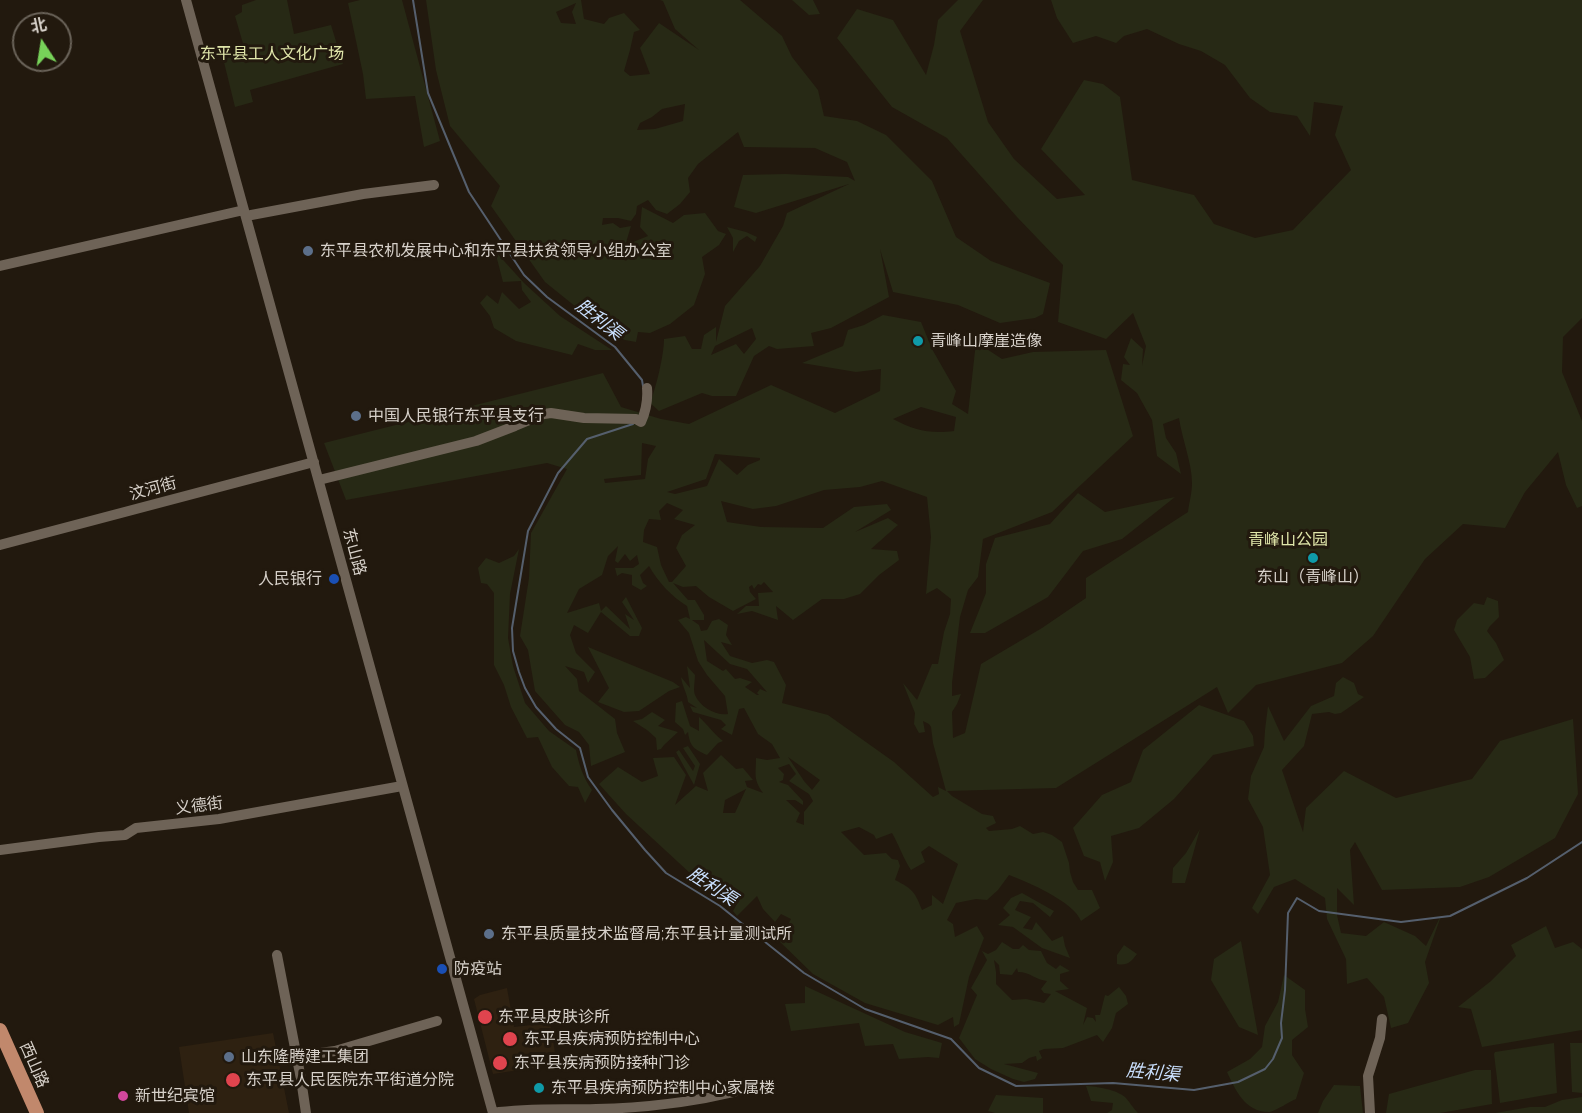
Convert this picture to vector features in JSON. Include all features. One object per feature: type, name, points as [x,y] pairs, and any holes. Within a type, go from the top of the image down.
[{"type":"main road","name":"西山路","points":[[0,1030],[37,1113]]},
{"type":"street","name":"东山路","points":[[186,0],[493,1113]]},
{"type":"street","points":[[0,266],[245,213],[434,185]]},
{"type":"street","points":[[319,480],[476,441],[544,414],[584,418],[636,419],[640,422],[648,399],[647,388]]},
{"type":"street","name":"汶河街","points":[[0,545],[314,462]]},
{"type":"street","name":"义德街","points":[[0,850],[125,835],[136,828],[219,819],[402,786]]},
{"type":"street","points":[[277,955],[306,1113]]},
{"type":"street","points":[[1370,1113],[1368,1076],[1380,1038],[1382,1019]]},
{"type":"street","points":[[297,1056],[335,1051],[436,1021]]},
{"type":"street","points":[[493,1113],[512,1110],[669,1105],[734,1092]]},
{"type":"shaded area","points":[[507,988],[514,1027],[550,1023],[557,1064],[493,1074],[474,999],[480,995]]},
{"type":"shaded area","name":"东平县人民医院东平街道分院","points":[[273,1033],[289,1113],[189,1113],[179,1047]]},
{"type":"green space","name":"东平县工人文化广场","points":[[256,0],[287,0],[294,34],[331,25],[343,64],[250,90],[253,102],[235,107],[222,54],[244,47],[235,16],[242,12],[242,5]]},
{"type":"green space","points":[[360,0],[402,0],[440,141],[424,147],[415,96],[366,99],[348,3]]},
{"type":"green space","points":[[426,0],[581,0],[584,19],[604,24],[609,18],[624,13],[640,30],[634,32],[624,71],[630,76],[650,74],[640,48],[659,23],[699,50],[675,29],[663,1],[660,0],[740,0],[782,36],[792,57],[818,90],[824,116],[857,121],[886,135],[932,181],[956,237],[991,261],[1050,283],[1043,314],[1035,318],[1000,323],[958,305],[893,292],[880,249],[889,297],[831,328],[811,333],[814,346],[777,349],[769,346],[754,356],[736,396],[712,396],[702,393],[659,411],[650,403],[663,354],[664,339],[685,336],[692,349],[701,349],[704,335],[716,327],[716,342],[725,306],[760,266],[783,226],[787,213],[849,184],[756,213],[734,207],[743,175],[848,177],[855,181],[847,162],[815,148],[744,147],[738,132],[698,164],[688,178],[690,192],[667,214],[656,210],[648,200],[637,206],[636,214],[631,221],[603,218],[602,225],[613,223],[620,228],[631,226],[625,246],[632,252],[633,242],[648,236],[640,227],[642,207],[673,223],[684,215],[705,213],[718,231],[726,234],[719,245],[702,257],[705,274],[694,305],[670,324],[650,333],[638,332],[636,342],[625,340],[607,332],[545,282],[491,206],[500,186],[450,126],[436,70]],"holes":[[[576,3],[572,12],[576,24],[561,23],[556,12]],[[685,104],[683,121],[655,129],[637,130],[640,123],[662,109]],[[752,328],[756,339],[744,354],[736,344],[711,355],[715,346]]]},
{"type":"green space","points":[[792,0],[813,0],[820,14],[809,15]]},
{"type":"green space","name":"青峰山公园","points":[[958,0],[983,0],[960,31],[988,122],[1014,159],[1057,199],[1085,195],[1041,149],[1084,80],[1103,84],[1120,97],[1132,180],[1194,195],[1214,224],[1255,238],[1293,230],[1351,170],[1335,135],[1343,106],[1314,102],[1310,136],[1297,116],[1270,112],[1250,98],[1225,65],[1201,51],[1179,44],[1147,29],[1124,36],[1116,43],[1096,36],[1073,43],[1057,18],[1051,0],[1582,0],[1582,318],[1563,337],[1562,372],[1582,421],[1582,506],[1577,508],[1566,485],[1558,452],[1525,492],[1505,528],[1463,524],[1425,559],[1373,636],[1342,663],[1256,685],[1228,713],[1217,687],[1056,788],[947,791],[982,814],[993,816],[996,823],[986,828],[989,831],[1020,826],[1033,834],[1043,832],[1052,835],[1062,842],[1073,882],[1078,890],[1092,890],[1100,908],[1081,921],[1077,914],[1060,900],[1009,875],[987,900],[976,899],[956,903],[947,920],[953,924],[955,937],[977,926],[984,938],[969,977],[959,1024],[954,1027],[953,1017],[938,1025],[865,1003],[813,974],[775,937],[785,930],[791,919],[781,914],[775,922],[763,909],[757,896],[737,916],[733,911],[743,893],[724,902],[718,884],[702,876],[694,883],[691,874],[626,814],[599,784],[618,767],[642,782],[658,776],[653,758],[674,757],[686,775],[675,805],[696,786],[708,791],[703,773],[721,755],[736,769],[743,768],[753,780],[745,781],[747,787],[763,793],[756,780],[756,758],[767,760],[780,758],[772,744],[758,734],[744,708],[739,709],[732,735],[721,729],[726,725],[721,720],[693,712],[690,706],[697,708],[688,702],[681,677],[690,688],[687,666],[695,675],[694,693],[697,699],[704,707],[714,712],[728,714],[725,696],[698,661],[689,633],[678,620],[686,617],[690,619],[687,606],[666,589],[649,566],[640,575],[647,586],[641,590],[632,585],[632,575],[622,573],[617,576],[615,568],[633,568],[639,564],[637,555],[630,561],[625,554],[618,563],[615,561],[618,546],[608,556],[602,575],[579,589],[567,613],[599,603],[601,611],[606,606],[630,629],[625,614],[634,620],[622,602],[626,597],[642,628],[639,636],[630,636],[601,612],[588,633],[574,625],[570,635],[576,653],[595,672],[588,683],[584,672],[565,666],[577,679],[579,691],[615,719],[617,733],[625,752],[591,766],[589,745],[579,732],[565,725],[535,691],[528,650],[520,636],[529,578],[531,533],[567,469],[547,463],[346,500],[324,443],[603,373],[621,407],[661,419],[689,424],[771,385],[835,413],[880,391],[881,369],[856,372],[802,363],[843,346],[848,330],[883,315],[921,322],[932,349],[956,391],[952,404],[968,414],[976,342],[1002,359],[1033,352],[1106,350],[1133,436],[1052,512],[983,539],[978,577],[968,590],[960,617],[952,683],[952,696],[961,694],[952,712],[953,738],[965,733],[981,664],[1042,628],[1086,598],[1086,578],[1188,512],[1192,483],[1179,418],[1163,424],[1166,438],[1176,453],[1181,474],[1157,456],[1152,420],[1137,393],[1121,380],[1123,364],[1130,365],[1124,357],[1131,338],[1143,349],[1142,366],[1146,346],[1133,313],[1106,339],[1058,322],[1063,265],[947,138],[892,107],[837,38],[857,9],[893,20],[926,75],[938,20]],"holes":[[[921,407],[956,417],[954,431],[929,431],[893,419]],[[642,443],[656,446],[648,459],[645,479],[605,483],[604,479],[641,475]],[[715,454],[760,458],[737,475],[719,459],[707,486],[675,494],[667,492],[706,479]],[[882,481],[927,497],[931,537],[926,594],[937,588],[951,599],[950,614],[938,664],[932,664],[917,700],[903,683],[915,713],[914,724],[919,733],[925,732],[923,721],[931,727],[946,791],[938,787],[939,794],[933,797],[894,762],[828,715],[782,703],[786,685],[774,662],[767,660],[752,663],[730,656],[721,642],[732,645],[726,635],[728,625],[719,619],[712,621],[707,630],[701,631],[699,625],[692,620],[704,620],[704,615],[695,600],[688,600],[673,583],[683,587],[696,586],[709,597],[733,611],[756,599],[749,587],[752,585],[754,589],[758,584],[761,585],[764,582],[773,592],[758,593],[759,606],[746,606],[737,614],[752,611],[778,620],[776,606],[793,620],[822,599],[844,599],[860,594],[879,575],[899,560],[897,551],[871,549],[898,525],[888,518],[855,532],[891,510],[887,504],[854,507],[823,528],[761,527],[727,522],[721,501],[753,509],[776,506],[824,490],[860,487]],[[667,503],[683,510],[674,519],[695,525],[682,535],[676,548],[686,566],[672,582],[669,582],[661,565],[657,547],[643,542],[644,530],[649,519],[661,520],[659,511]],[[704,640],[730,664],[747,669],[767,692],[760,689],[757,695],[745,687],[752,682],[740,678],[735,679],[726,669],[723,671],[707,661]],[[788,757],[820,780],[812,790],[804,781]],[[789,764],[796,774],[789,781],[809,794],[813,801],[804,812],[804,825],[796,822],[800,813],[786,800],[795,800],[803,805],[803,801],[788,785],[779,782],[783,780],[784,774],[778,768]],[[746,789],[735,813],[723,813],[725,800]],[[859,827],[874,835],[876,839],[892,833],[911,870],[925,862],[921,852],[929,846],[958,864],[943,904],[932,895],[932,905],[922,910],[913,892],[895,880],[900,866],[898,860],[892,859],[886,853],[864,855],[841,832]]]},
{"type":"green space","points":[[727,227],[757,237],[755,242],[747,236],[739,241],[733,252],[733,238]]},
{"type":"green space","points":[[495,251],[524,283],[560,316],[612,350],[595,350],[578,344],[572,355],[516,341],[494,328],[490,316],[480,303],[487,295],[498,304],[502,292],[519,309],[531,302],[522,290],[521,281],[503,282]]},
{"type":"green space","points":[[1078,493],[1105,512],[1175,497],[1122,539],[1083,551],[1048,597],[985,633],[970,633],[986,593],[986,564],[995,538],[1050,524]]},
{"type":"green space","points":[[519,549],[510,594],[508,638],[513,666],[525,703],[549,731],[576,750],[582,771],[592,790],[585,803],[578,787],[569,786],[552,767],[538,737],[527,738],[511,707],[494,665],[494,593],[487,584],[481,583],[478,568],[486,558],[499,563],[514,556]]},
{"type":"green space","points":[[1487,597],[1498,601],[1499,617],[1487,631],[1504,660],[1485,678],[1474,679],[1470,657],[1454,630],[1457,620],[1474,603],[1484,605]]},
{"type":"green space","points":[[588,647],[680,687],[669,691],[639,711],[624,712],[598,702],[609,688]]},
{"type":"green space","points":[[1343,677],[1354,683],[1358,694],[1364,697],[1341,713],[1312,714],[1304,746],[1282,770],[1303,832],[1306,808],[1344,771],[1396,798],[1472,779],[1500,741],[1573,719],[1578,794],[1555,838],[1489,877],[1460,887],[1382,890],[1355,842],[1350,850],[1354,905],[1337,888],[1337,915],[1341,933],[1366,936],[1384,922],[1415,936],[1426,946],[1442,913],[1425,962],[1429,983],[1408,1023],[1391,1028],[1384,997],[1367,978],[1347,984],[1346,959],[1327,919],[1325,898],[1295,879],[1274,887],[1258,914],[1252,908],[1270,875],[1263,827],[1248,799],[1251,776],[1264,747],[1268,706],[1284,741],[1311,706],[1334,696],[1336,683]]},
{"type":"green space","points":[[682,701],[690,726],[699,731],[699,717],[723,741],[707,755],[693,746],[688,732],[685,735],[683,729],[675,722],[676,703]]},
{"type":"green space","points":[[1199,705],[1244,721],[1253,736],[1254,746],[1213,755],[1174,799],[1139,828],[1111,836],[1113,862],[1105,881],[1100,862],[1084,856],[1073,828],[1102,795],[1131,782],[1143,750]]},
{"type":"green space","points":[[652,712],[665,720],[658,726],[678,732],[661,749],[657,750],[656,738],[633,721],[642,719]]},
{"type":"green space","points":[[688,746],[700,764],[694,785],[676,752],[679,750],[693,771],[695,766],[683,748]]},
{"type":"green space","points":[[1200,829],[1185,883],[1172,883],[1173,868],[1186,853]]},
{"type":"green space","points":[[1022,893],[1054,911],[1050,917],[1033,903],[1020,901],[1015,910],[1031,917],[1023,928],[1032,930],[1036,922],[1052,941],[1063,936],[1070,958],[1042,948],[1013,927],[998,925],[1010,915],[1003,908],[1011,898]]},
{"type":"green space","points":[[1546,926],[1555,948],[1573,942],[1582,949],[1582,1030],[1482,1047],[1471,1009],[1458,1007],[1491,981],[1516,956],[1511,945]]},
{"type":"green space","points":[[1241,941],[1258,1035],[1239,1027],[1211,980],[1214,959]]},
{"type":"green space","points":[[1002,942],[1013,949],[1019,949],[1023,945],[1029,950],[1041,951],[1047,963],[1056,969],[1060,965],[1070,971],[1060,974],[1060,981],[1069,989],[1055,991],[1087,1008],[1083,1025],[1087,1017],[1093,1018],[1096,1022],[1095,1015],[1100,1015],[1105,995],[1108,996],[1119,987],[1126,996],[1128,1004],[1116,1013],[1112,1028],[1103,1042],[1097,1035],[1063,1048],[1039,1051],[1042,1058],[1037,1061],[1036,1056],[1022,1063],[1004,1064],[1038,1073],[1035,1079],[1024,1082],[1013,1079],[975,1059],[959,1038],[977,995],[971,988],[987,960],[982,951],[988,954],[996,950]],"holes":[[[994,960],[999,965],[1000,974],[1012,975],[1017,968],[1018,972],[1047,981],[1041,989],[1044,993],[1051,994],[1044,1003],[1026,999],[1012,1000],[996,984]]]},
{"type":"green space","points":[[1124,945],[1137,954],[1128,963],[1117,964],[1117,955]]},
{"type":"green space","points":[[1284,975],[1305,990],[1308,1027],[1292,1040],[1292,1055],[1304,1073],[1296,1099],[1270,1112],[1261,1111],[1254,1109],[1242,1099],[1227,1072],[1250,1059],[1262,1047],[1265,1026],[1278,1002]]},
{"type":"green space","points":[[805,986],[905,1032],[942,1043],[939,1058],[899,1059],[893,1044],[865,1046],[859,1023],[791,1031],[785,1004],[805,1003]]},
{"type":"green space","points":[[1554,1043],[1557,1093],[1500,1103],[1495,1052]]},
{"type":"green space","points":[[1570,1043],[1582,1043],[1582,1093],[1572,1092]]},
{"type":"green space","points":[[1475,1070],[1491,1070],[1492,1104],[1440,1113],[1386,1113],[1389,1094]]},
{"type":"green space","points":[[1334,1085],[1360,1086],[1363,1113],[1318,1113]]},
{"type":"green space","points":[[1086,1086],[1117,1092],[1127,1099],[1138,1113],[1107,1113],[1112,1110],[1113,1103],[1091,1101]]},
{"type":"green space","points":[[996,1095],[1043,1098],[1043,1113],[988,1111]]},
{"type":"green space","points":[[1582,1097],[1582,1113],[1495,1113],[1545,1107],[1562,1100]]},
{"type":"waterway","name":"胜利渠","points":[[413,0],[428,93],[469,192],[524,275],[547,297],[615,347],[642,380],[643,386]]},
{"type":"waterway","name":"胜利渠","points":[[633,424],[587,439],[558,473],[528,531],[512,628],[513,651],[525,688],[536,707],[556,729],[580,748],[588,777],[612,810],[666,873],[720,906],[804,973],[865,1009],[951,1039],[979,1068],[1016,1086],[1113,1083],[1194,1090],[1238,1082],[1265,1069],[1273,1059],[1282,1038],[1288,913],[1297,898],[1319,911],[1401,922],[1450,916],[1527,878],[1582,842]]},
{"type":"place","name":"东平县农机发展中心和东平县扶贫领导小组办公室","points":[[308,251]]},
{"type":"place","name":"青峰山摩崖造像","points":[[918,341]]},
{"type":"place","name":"中国人民银行东平县支行","points":[[356,416]]},
{"type":"place","name":"东山（青峰山）","points":[[1313,558]]},
{"type":"place","name":"人民银行","points":[[334,579]]},
{"type":"place","name":"东平县质量技术监督局;东平县计量测试所","points":[[489,934]]},
{"type":"place","name":"防疫站","points":[[442,969]]},
{"type":"place","name":"东平县皮肤诊所","points":[[485,1017]]},
{"type":"place","name":"东平县疾病预防控制中心","points":[[510,1039]]},
{"type":"place","name":"山东隆腾建工集团","points":[[229,1057]]},
{"type":"place","name":"东平县疾病预防接种门诊","points":[[500,1063]]},
{"type":"place","name":"东平县人民医院东平街道分院","points":[[233,1080]]},
{"type":"place","name":"东平县疾病预防控制中心家属楼","points":[[539,1088]]},
{"type":"place","name":"新世纪宾馆","points":[[123,1096]]}]
